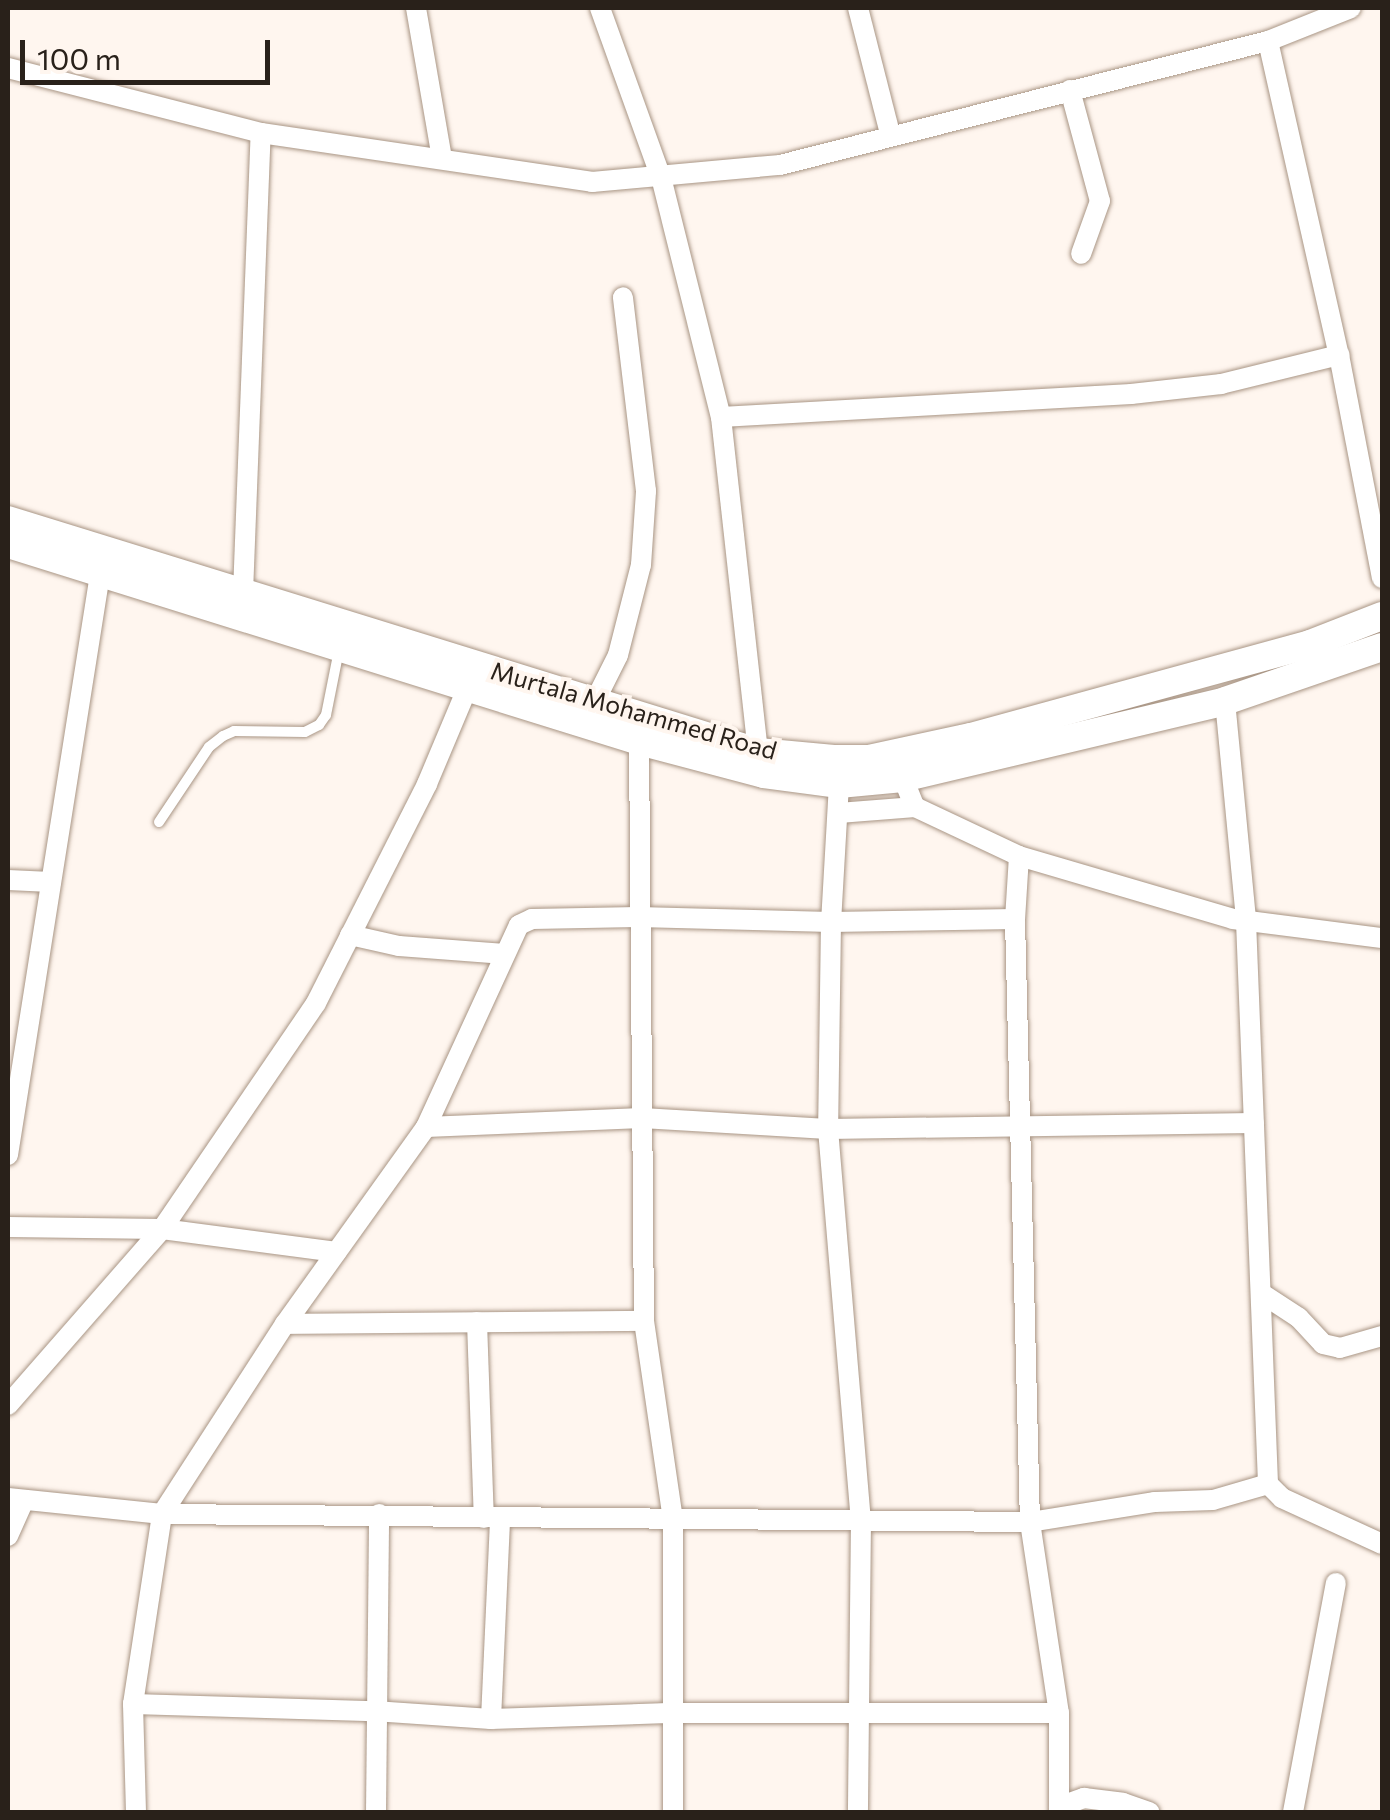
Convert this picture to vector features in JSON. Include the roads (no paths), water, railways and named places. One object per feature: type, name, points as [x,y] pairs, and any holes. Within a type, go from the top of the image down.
[{"type":"main road","name":"Murtala Mohammed Road","points":[[8,520],[594,702],[764,774],[839,784],[904,778],[1225,701],[1382,647]]},
{"type":"main road","name":"Murtala Mohammed Road","points":[[8,544],[640,741],[852,759],[900,753],[1140,692],[1310,644],[1382,616]]},
{"type":"street","points":[[416,8],[442,158]]},
{"type":"street","points":[[600,8],[661,177],[722,416],[758,752]]},
{"type":"street","points":[[858,8],[890,134]]},
{"type":"street","points":[[8,68],[262,133],[592,182],[780,165],[1268,41],[1352,8]]},
{"type":"street","points":[[1268,41],[1339,355],[1382,578]]},
{"type":"street","points":[[1070,90],[1100,200],[1081,254]]},
{"type":"street","points":[[243,593],[262,133]]},
{"type":"street","points":[[594,702],[618,655],[642,565],[646,490],[624,297]]},
{"type":"street","points":[[722,416],[1131,394],[1221,384],[1339,355]]},
{"type":"street","points":[[8,1155],[100,574]]},
{"type":"street","points":[[8,1405],[162,1230],[316,1003],[428,784],[466,689]]},
{"type":"street","points":[[1225,701],[1246,921],[1268,1484],[1282,1498],[1382,1544]]},
{"type":"street","points":[[640,741],[638,917],[644,1321],[673,1519],[676,1713],[672,1812]]},
{"type":"street","points":[[904,778],[916,807]]},
{"type":"street","points":[[839,784],[831,922],[828,1129],[861,1519],[862,1716],[858,1812]]},
{"type":"street","points":[[839,813],[916,807],[1018,856],[1246,921],[1382,938]]},
{"type":"street","points":[[1018,856],[1016,919],[1024,1127],[1030,1522],[1059,1713],[1059,1810],[1084,1798],[1149,1812]]},
{"type":"street","points":[[8,880],[51,882]]},
{"type":"street","points":[[136,1812],[133,1704],[162,1514],[285,1324],[426,1127],[520,925],[532,919],[638,917],[831,922],[1016,919]]},
{"type":"street","points":[[350,936],[399,946],[505,954]]},
{"type":"street","points":[[426,1127],[642,1118],[828,1129],[1254,1123]]},
{"type":"street","points":[[8,1227],[162,1230],[336,1252]]},
{"type":"street","points":[[1261,1293],[1298,1318],[1324,1344],[1340,1348],[1382,1336]]},
{"type":"street","points":[[285,1324],[644,1321]]},
{"type":"street","points":[[476,1322],[492,1519],[491,1720]]},
{"type":"street","points":[[8,1536],[16,1499],[162,1514],[1030,1522],[1155,1502],[1213,1500],[1268,1484]]},
{"type":"street","points":[[376,1812],[374,1711],[379,1514]]},
{"type":"street","points":[[1293,1812],[1336,1583]]},
{"type":"street","points":[[133,1704],[374,1711],[491,1720],[676,1713],[1059,1713]]},
{"type":"lane","points":[[159,822],[209,747],[223,736],[234,732],[305,732],[319,725],[326,715],[340,649]]}]
